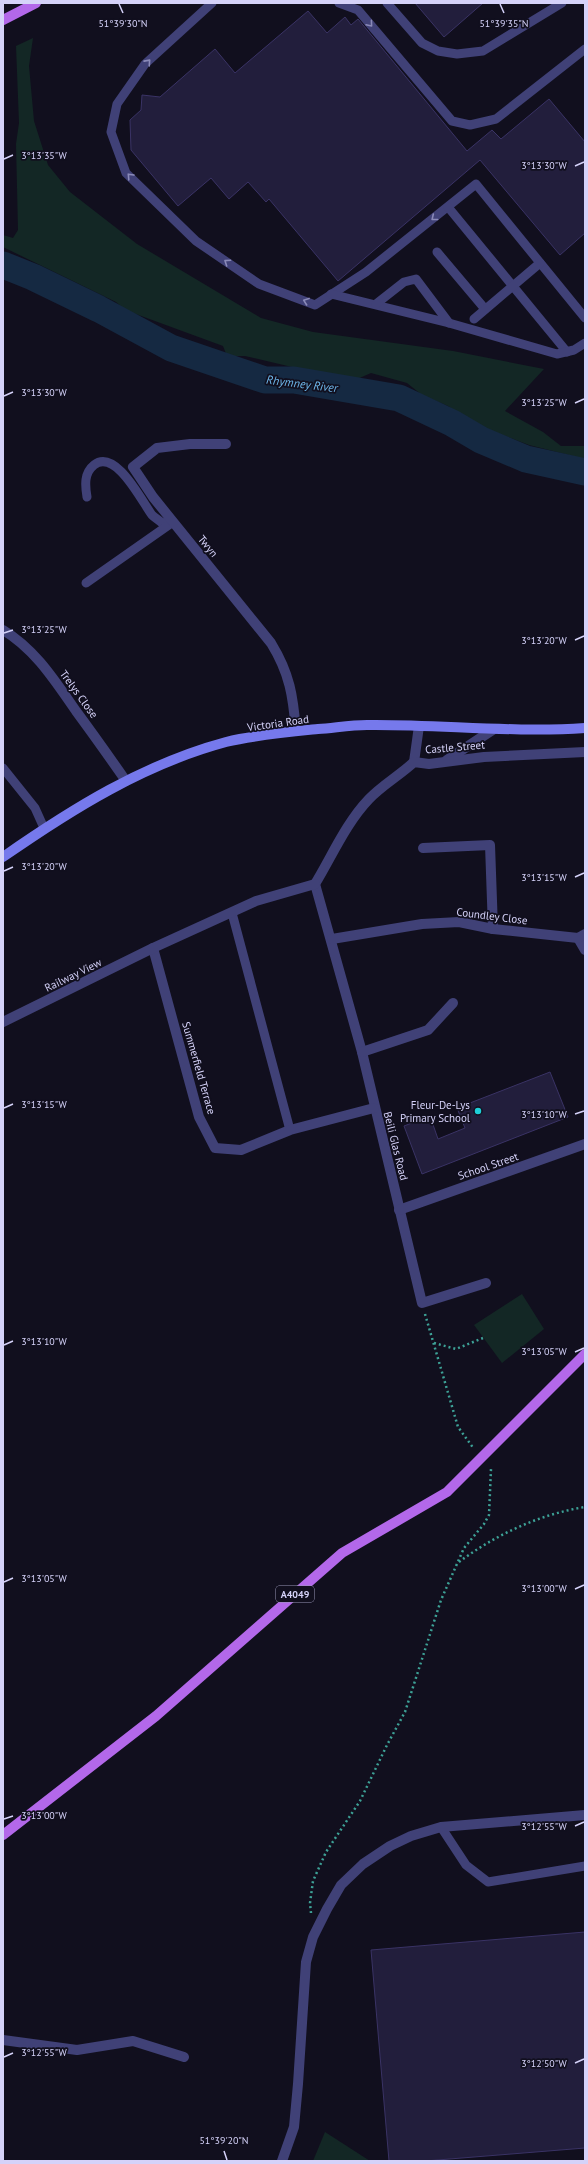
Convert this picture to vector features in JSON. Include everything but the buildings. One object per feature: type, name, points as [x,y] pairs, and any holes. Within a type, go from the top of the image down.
[{"type":"main road","points":[[3,20],[36,3]]},
{"type":"main road","name":"Victoria Road","points":[[3,857],[44,828],[126,781],[179,757],[227,742],[296,731],[366,725],[494,729],[585,728]]},
{"type":"main road","name":"A4049","points":[[3,1835],[156,1716],[342,1553],[447,1492],[585,1354]]},
{"type":"street","name":"Twyn","points":[[226,444],[190,444],[157,448],[133,467],[152,497],[270,643],[283,662],[292,693],[296,731]]},
{"type":"street","name":"Trelys Close","points":[[3,630],[18,639],[59,686],[126,781]]},
{"type":"street","points":[[414,762],[419,726]]},
{"type":"street","points":[[445,762],[494,729]]},
{"type":"street","name":"Castle Street","points":[[316,884],[351,823],[370,798],[398,777],[414,762],[429,764],[529,753],[585,752]]},
{"type":"street","points":[[423,848],[490,845],[493,929]]},
{"type":"street","name":"Railway View","points":[[3,1022],[153,948],[256,901],[316,884]]},
{"type":"street","name":"Beili Glas Road","points":[[316,884],[362,1052],[374,1108],[422,1303]]},
{"type":"street","name":"Coundley Close","points":[[332,939],[422,924],[459,922],[493,929],[582,936],[585,950]]},
{"type":"street","name":"Summerfield Terrace","points":[[153,948],[199,1116],[215,1148],[241,1150],[290,1130],[374,1108]]},
{"type":"street","points":[[362,1052],[428,1030],[453,1003]]},
{"type":"street","name":"School Street","points":[[399,1210],[585,1144]]},
{"type":"street","points":[[422,1303],[486,1283]]},
{"type":"street","points":[[282,2161],[294,2127],[306,1962],[314,1937],[327,1909],[341,1885],[363,1864],[390,1846],[411,1836],[441,1827],[585,1815]]},
{"type":"street","points":[[3,2040],[77,2050],[134,2041],[184,2057]]},
{"type":"lane","points":[[212,3],[205,11],[152,56],[117,104],[111,132],[126,173],[196,241],[259,284],[315,304],[366,272],[476,184],[585,318]]},
{"type":"lane","points":[[339,3],[358,10],[452,121],[470,125],[496,118],[585,49]]},
{"type":"lane","points":[[387,3],[422,43],[438,52],[457,54],[483,51],[562,3]]},
{"type":"lane","points":[[448,207],[567,352]]},
{"type":"lane","points":[[437,252],[485,309]]},
{"type":"lane","points":[[474,319],[540,264]]},
{"type":"lane","points":[[376,304],[404,282],[416,279],[449,323]]},
{"type":"lane","points":[[331,294],[449,323],[557,354],[574,350],[585,343]]},
{"type":"lane","points":[[87,497],[85,485],[88,472],[98,462],[104,462],[120,470],[153,516],[162,523],[173,522]]},
{"type":"lane","points":[[86,583],[173,522]]},
{"type":"lane","points":[[3,768],[34,808],[44,828]]},
{"type":"lane","points":[[232,913],[290,1130]]},
{"type":"lane","points":[[441,1827],[466,1864],[488,1882],[585,1866]]},
{"type":"path","points":[[422,1303],[458,1426],[476,1453]]},
{"type":"path","points":[[433,1343],[456,1349],[483,1338]]},
{"type":"path","points":[[314,1937],[310,1903],[313,1881],[326,1852],[360,1801],[386,1745],[405,1712],[441,1600],[464,1548],[484,1524],[489,1515],[491,1469]]},
{"type":"path","points":[[457,1563],[508,1532],[559,1511],[585,1507]]},
{"type":"green space","points":[[33,38],[29,66],[34,121],[48,165],[70,192],[137,244],[261,318],[313,332],[453,351],[544,369],[505,411],[543,432],[561,446],[585,446],[585,459],[529,445],[474,424],[448,406],[422,395],[407,383],[371,373],[355,380],[245,356],[227,356],[223,346],[125,310],[116,302],[3,247],[3,235],[13,238],[18,230],[16,144],[19,123],[16,46]]},
{"type":"green space","points":[[522,1294],[544,1329],[502,1363],[474,1325]]},
{"type":"green space","points":[[325,2132],[370,2161],[313,2161]]},
{"type":"waterway","name":"Rhymney River","points":[[3,265],[33,277],[99,309],[171,348],[265,380],[294,380],[399,398],[452,423],[481,440],[526,459],[585,472]]},
{"type":"place","name":"Fleur-De-Lys Primary School","points":[[478,1111]]}]
